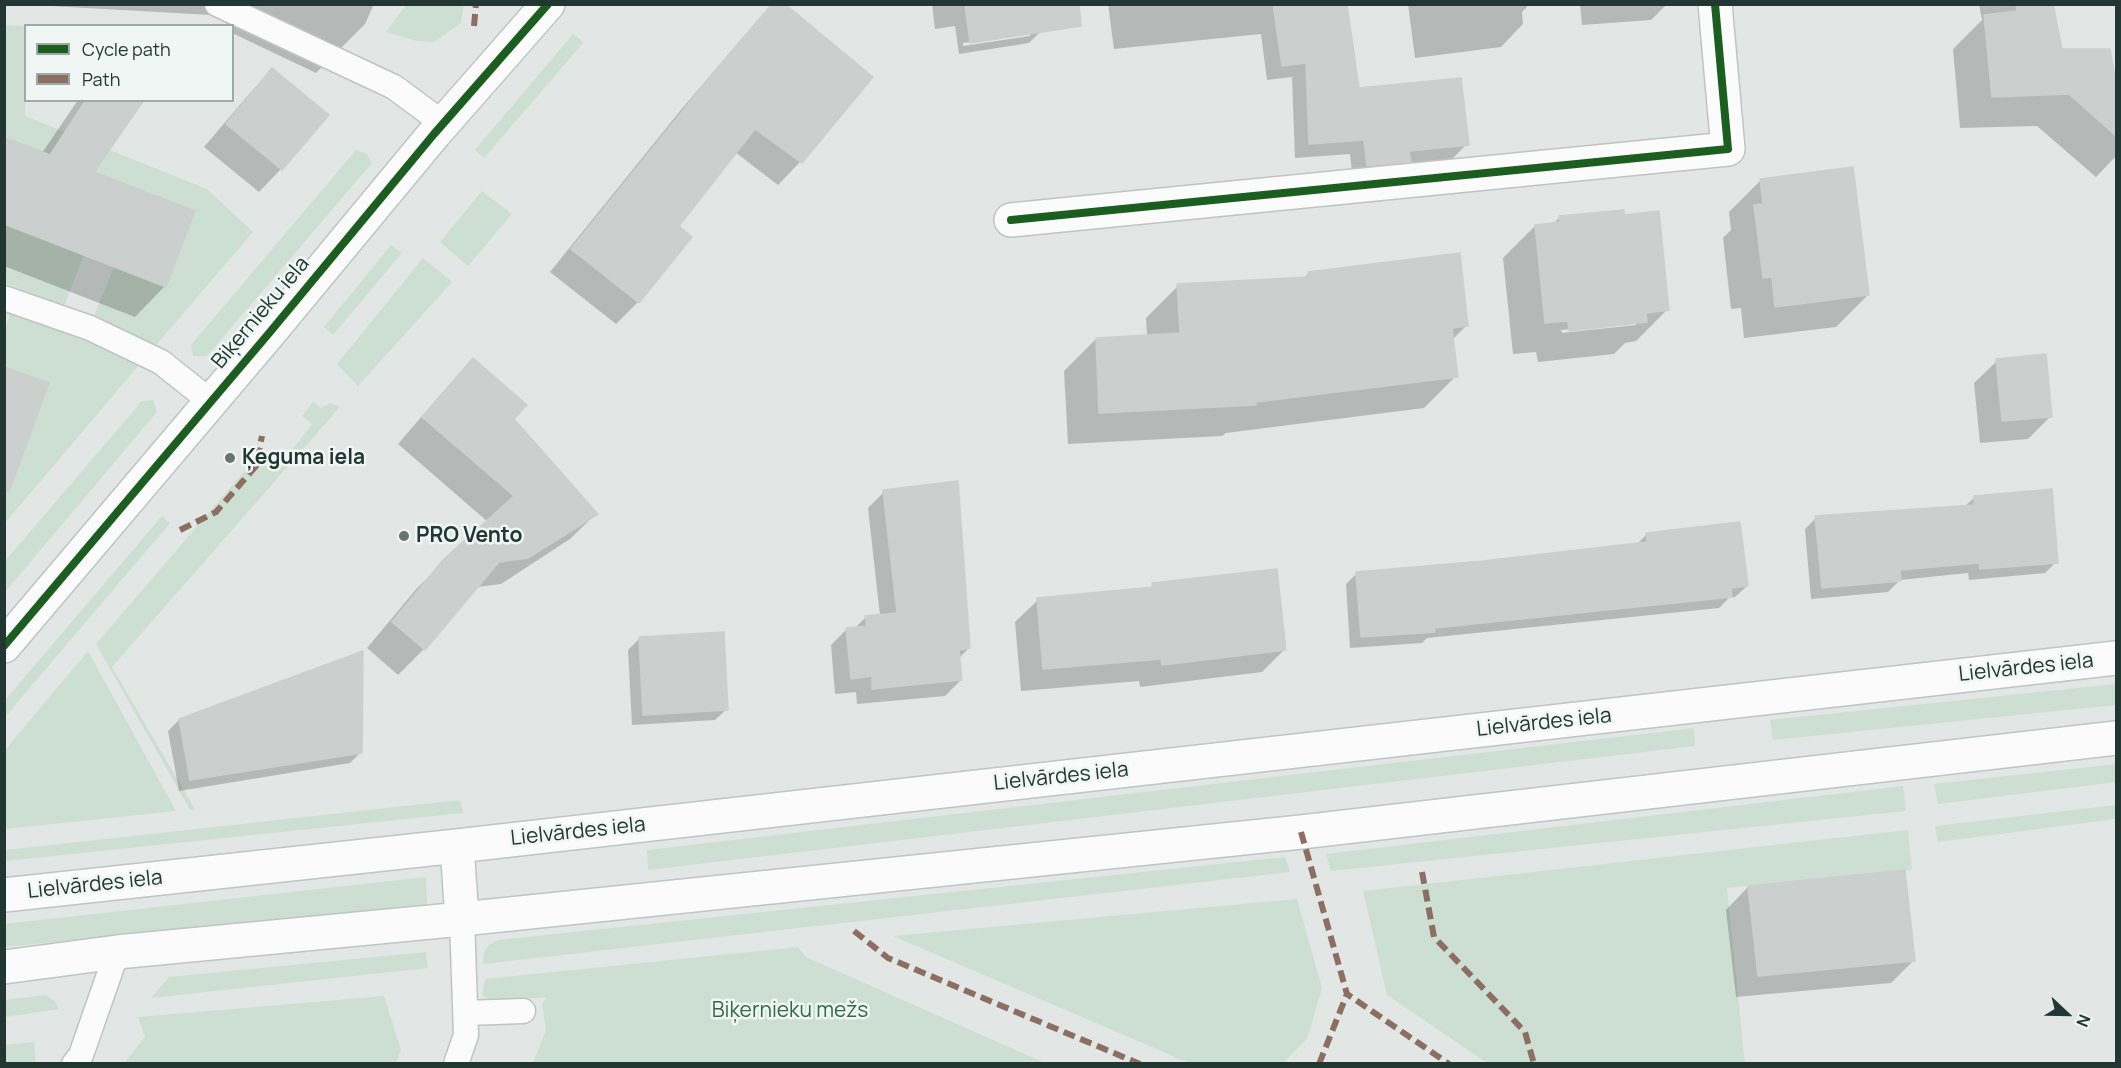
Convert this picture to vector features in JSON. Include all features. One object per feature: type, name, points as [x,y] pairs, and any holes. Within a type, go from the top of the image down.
[{"type":"main road","name":"Biķernieku iela","points":[[4,646],[548,4]]},
{"type":"main road","points":[[1011,220],[1728,149],[1715,4]]},
{"type":"main road","name":"Lielvārdes iela","points":[[4,895],[457,846],[2116,658]]},
{"type":"main road","points":[[4,967],[117,952],[462,919],[1301,832],[2116,738]]},
{"type":"main road","points":[[457,846],[462,919]]},
{"type":"lane","points":[[217,4],[394,87],[444,124]]},
{"type":"lane","points":[[4,298],[90,328],[161,362],[210,401]]},
{"type":"lane","points":[[456,1064],[466,1035],[462,919]]},
{"type":"lane","points":[[74,1064],[81,1055],[117,952]]},
{"type":"lane","points":[[466,1013],[523,1011]]},
{"type":"green space","points":[[406,5],[464,5],[461,23],[434,42],[417,41],[386,32]]},
{"type":"green space","points":[[4,25],[24,26],[25,116],[207,189],[253,232],[152,350],[92,321],[114,267],[166,287],[195,211],[5,137]]},
{"type":"green space","points":[[573,34],[584,42],[484,158],[475,150]]},
{"type":"green space","points":[[356,150],[367,154],[372,163],[207,356],[193,356],[191,345]]},
{"type":"green space","points":[[482,191],[512,214],[468,266],[440,242]]},
{"type":"green space","points":[[5,224],[84,255],[64,306],[5,283]]},
{"type":"green space","points":[[391,245],[402,253],[333,335],[324,327]]},
{"type":"green space","points":[[423,258],[452,282],[358,386],[337,364]]},
{"type":"green space","points":[[11,311],[86,338],[139,365],[5,523],[4,453],[48,383],[5,367],[5,329]]},
{"type":"green space","points":[[153,400],[157,412],[5,592],[5,561],[142,401]]},
{"type":"green space","points":[[313,402],[321,408],[331,403],[340,407],[112,667],[195,809],[190,810],[96,644],[259,454],[279,467],[312,424],[302,416]]},
{"type":"green space","points":[[162,516],[170,523],[5,717],[5,700]]},
{"type":"green space","points":[[88,651],[176,811],[5,829],[5,750]]},
{"type":"green space","points":[[2116,684],[2116,705],[1773,740],[1770,720]]},
{"type":"green space","points":[[1694,728],[1695,746],[648,870],[647,850]]},
{"type":"green space","points":[[2116,764],[2116,782],[1938,804],[1934,784]]},
{"type":"green space","points":[[1903,786],[1906,811],[1331,871],[1326,854]]},
{"type":"green space","points":[[460,800],[463,813],[5,861],[5,850]]},
{"type":"green space","points":[[2116,805],[2116,819],[1938,842],[1935,826]]},
{"type":"green space","points":[[1908,830],[1912,870],[1727,888],[1745,1064],[1487,1063],[1387,995],[1363,891]]},
{"type":"green space","points":[[1285,857],[1290,872],[483,964],[484,952],[489,945],[498,940]]},
{"type":"green space","points":[[426,877],[427,905],[5,947],[4,924]]},
{"type":"green space","points":[[1297,899],[1322,988],[1307,1039],[1283,1063],[1189,1063],[893,936]]},
{"type":"green space","name":"Biķernieku mežs","points":[[798,947],[806,957],[1045,1063],[533,1063],[546,1030],[542,1004],[547,997],[492,1002],[482,995],[485,979]]},
{"type":"green space","points":[[426,952],[428,968],[151,998],[169,977]]},
{"type":"green space","points":[[46,995],[55,1001],[59,1009],[5,1017],[5,1000]]},
{"type":"green space","points":[[384,996],[401,1050],[396,1063],[124,1063],[145,1037],[138,1017]]},
{"type":"green space","points":[[34,1042],[36,1063],[5,1063],[5,1045]]},
{"type":"building","points":[[772,4],[785,4],[873,77],[802,163],[755,129],[679,226],[692,237],[639,303],[571,249]]},
{"type":"building","points":[[965,4],[1079,4],[1081,26],[970,43]]},
{"type":"building","points":[[1273,4],[1347,4],[1359,88],[1461,78],[1469,145],[1409,151],[1411,162],[1367,166],[1364,140],[1309,144],[1306,63],[1282,66]]},
{"type":"building","points":[[2016,4],[2053,4],[2062,49],[2110,49],[2116,82],[2116,136],[2069,94],[1992,97],[1984,15],[2017,11]]},
{"type":"building","points":[[272,68],[329,115],[282,170],[226,124]]},
{"type":"building","points":[[85,102],[143,102],[94,172],[195,211],[166,287],[4,224],[4,137],[50,155]]},
{"type":"building","points":[[1853,167],[1869,295],[1775,307],[1772,277],[1763,278],[1754,205],[1763,204],[1760,179]]},
{"type":"building","points":[[1624,210],[1624,215],[1659,211],[1669,310],[1646,313],[1647,322],[1569,331],[1568,321],[1545,323],[1535,225],[1560,222],[1559,216]]},
{"type":"building","points":[[1460,253],[1468,326],[1452,328],[1458,377],[1256,402],[1256,405],[1099,413],[1096,338],[1180,333],[1177,284],[1308,277],[1308,272]]},
{"type":"building","points":[[2046,354],[2052,417],[2002,421],[1996,359]]},
{"type":"building","points":[[473,358],[527,405],[514,419],[598,514],[528,558],[499,562],[425,650],[392,622],[443,560],[514,496],[422,417]]},
{"type":"building","points":[[4,367],[49,383],[9,491],[4,491]]},
{"type":"building","points":[[958,481],[970,648],[959,650],[962,680],[872,689],[872,676],[851,679],[846,628],[867,626],[865,616],[897,613],[883,490]]},
{"type":"building","points":[[2052,489],[2058,563],[1980,569],[1979,563],[1900,570],[1901,581],[1822,588],[1815,516],[1974,505],[1974,496]]},
{"type":"building","points":[[1740,522],[1748,586],[1731,588],[1732,597],[1434,628],[1435,632],[1361,637],[1356,572],[1483,561],[1647,542],[1646,533]]},
{"type":"building","points":[[1277,569],[1286,650],[1162,665],[1161,659],[1043,669],[1037,598],[1153,587],[1152,583]]},
{"type":"building","points":[[724,632],[728,710],[643,715],[639,637]]},
{"type":"building","points":[[363,651],[362,753],[190,780],[179,719]]},
{"type":"building","points":[[1905,870],[1915,961],[1758,976],[1748,886]]},
{"type":"marked path","points":[[474,26],[476,4]]},
{"type":"marked path","points":[[180,530],[216,512],[256,466],[262,436]]},
{"type":"marked path","points":[[1301,832],[1347,994],[1449,1064]]},
{"type":"marked path","points":[[1422,872],[1434,937],[1525,1032],[1534,1064]]},
{"type":"marked path","points":[[854,931],[888,958],[1140,1064]]},
{"type":"marked path","points":[[1319,1064],[1347,994]]},
{"type":"cycle path","points":[[4,646],[434,134],[548,4]]},
{"type":"cycle path","points":[[1011,220],[1728,149],[1715,4]]},
{"type":"place","name":"Ķeguma iela","points":[[230,458]]},
{"type":"place","name":"PRO Vento","points":[[404,536]]}]
